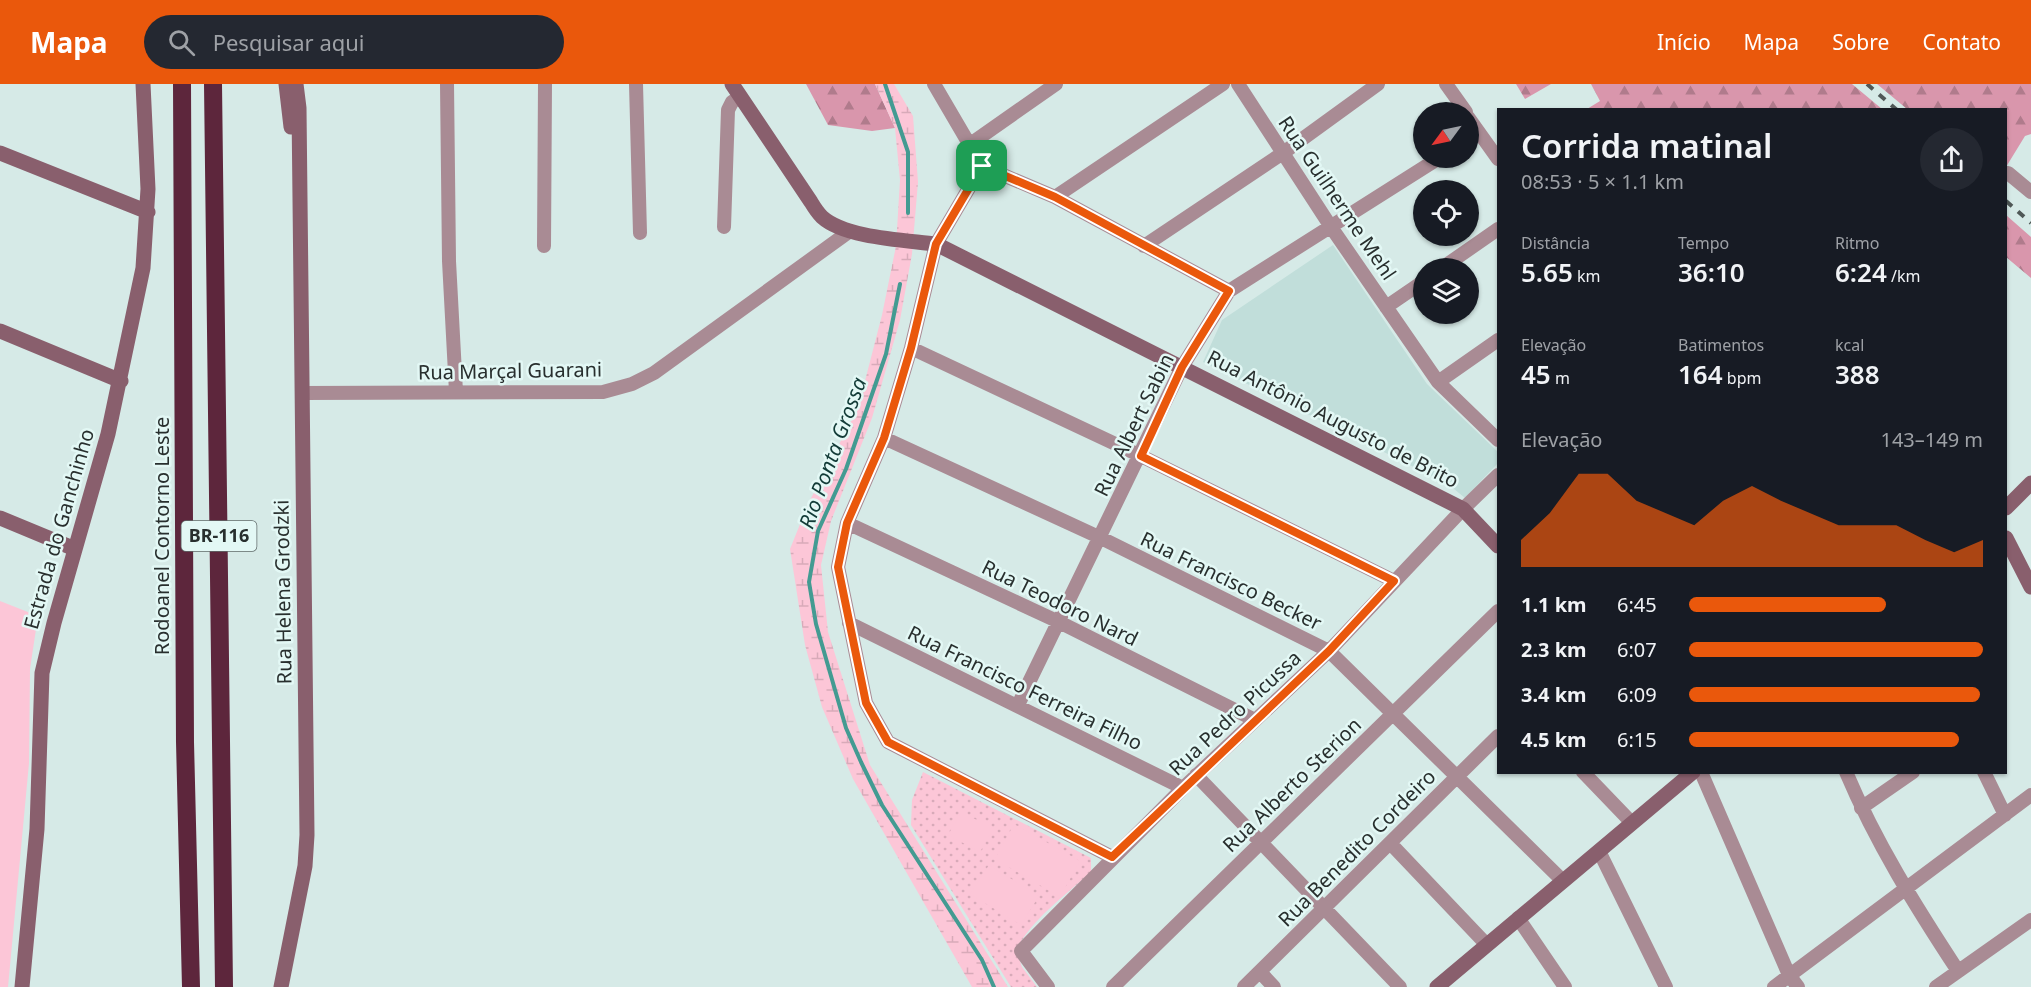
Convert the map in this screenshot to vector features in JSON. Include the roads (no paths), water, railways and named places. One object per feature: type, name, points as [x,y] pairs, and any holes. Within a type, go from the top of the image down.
[{"type":"highway","name":"Rodoanel Contorno Leste","points":[[182,84],[185,730],[190,987]]},
{"type":"highway","name":"BR-116","points":[[213,84],[224,987]]},
{"type":"main road","name":"Estrada do Ganchinho","points":[[22,987],[37,829],[42,674],[121,381],[143,268],[148,212],[143,84]]},
{"type":"main road","name":"Rua Helena Grodzki","points":[[286,84],[300,195]]},
{"type":"main road","name":"Rua Helena Grodzki","points":[[281,987],[305,866],[307,835],[303,393],[297,84]]},
{"type":"main road","name":"Rua Antônio Augusto de Brito","points":[[736,90],[822,217],[850,231],[936,244],[1463,509],[1497,545]]},
{"type":"main road","points":[[0,153],[148,212]]},
{"type":"main road","points":[[0,331],[121,381]]},
{"type":"main road","points":[[2007,507],[2031,483]]},
{"type":"main road","points":[[0,518],[75,549]]},
{"type":"main road","points":[[2007,540],[2031,587]]},
{"type":"main road","points":[[1445,984],[1518,918],[1691,774]]},
{"type":"street","points":[[447,84],[449,261],[456,392]]},
{"type":"street","points":[[544,246],[545,84]]},
{"type":"street","points":[[636,84],[640,233]]},
{"type":"street","points":[[934,84],[982,166],[1055,197],[1229,291]]},
{"type":"street","points":[[969,145],[1056,84]]},
{"type":"street","points":[[1055,197],[1223,84]]},
{"type":"street","name":"Rua Guilherme Mehl","points":[[1238,84],[1331,227],[1438,382],[1497,439]]},
{"type":"street","points":[[1144,246],[1283,153],[1378,84]]},
{"type":"street","points":[[1446,84],[1459,102]]},
{"type":"street","points":[[724,226],[728,110],[736,90]]},
{"type":"street","points":[[1479,140],[1497,158]]},
{"type":"street","points":[[982,166],[936,244],[911,348],[884,438],[847,523],[838,567],[866,703],[888,742],[1112,857]]},
{"type":"street","name":"Rua Albert Sabin","points":[[1017,705],[1101,538],[1182,367],[1229,291],[1423,168]]},
{"type":"street","points":[[2008,173],[2031,192]]},
{"type":"street","name":"Rua Marçal Guarani","points":[[303,393],[603,392],[632,384],[654,373],[850,231]]},
{"type":"street","points":[[1457,258],[1497,231]]},
{"type":"street","points":[[1386,307],[1413,289]]},
{"type":"street","points":[[1438,382],[1497,341]]},
{"type":"street","points":[[911,348],[1141,456],[1394,581]]},
{"type":"street","name":"Rua Francisco Becker","points":[[884,438],[1101,538],[1329,651],[1391,715],[1563,881]]},
{"type":"street","name":"Rua Pedro Picussa","points":[[1048,987],[1021,951],[1196,775],[1329,651],[1463,509],[1497,477]]},
{"type":"street","name":"Rua Teodoro Nard","points":[[847,523],[1059,622],[1255,720]]},
{"type":"street","name":"Rua Alberto Sterion","points":[[1113,987],[1497,612]]},
{"type":"street","name":"Rua Francisco Ferreira Filho","points":[[849,623],[1183,788]]},
{"type":"street","name":"Rua Benedito Cordeiro","points":[[1244,987],[1497,737]]},
{"type":"street","points":[[1585,774],[1632,823]]},
{"type":"street","points":[[1702,774],[1790,975],[1798,987]]},
{"type":"street","points":[[1847,774],[1861,808],[1905,890],[1958,971]]},
{"type":"street","points":[[1861,808],[1910,774]]},
{"type":"street","points":[[1985,774],[2005,815]]},
{"type":"street","points":[[1196,775],[1400,987]]},
{"type":"street","points":[[1774,987],[2031,795]]},
{"type":"street","points":[[1391,844],[1487,945]]},
{"type":"street","points":[[1599,851],[1666,987]]},
{"type":"street","points":[[1518,918],[1565,987]]},
{"type":"street","points":[[1936,987],[2031,920]]},
{"type":"street","points":[[1260,972],[1274,987]]},
{"type":"waterway","name":"Rio Ponta Grossa","points":[[885,84],[908,152],[908,213]]},
{"type":"waterway","name":"Rio Ponta Grossa","points":[[900,284],[886,354],[846,469],[818,531],[809,582],[816,624],[846,728],[861,762],[882,805],[982,960],[994,987]]},
{"type":"railway","points":[[1867,84],[1895,108]]},
{"type":"railway","points":[[2007,202],[2031,223]]}]
